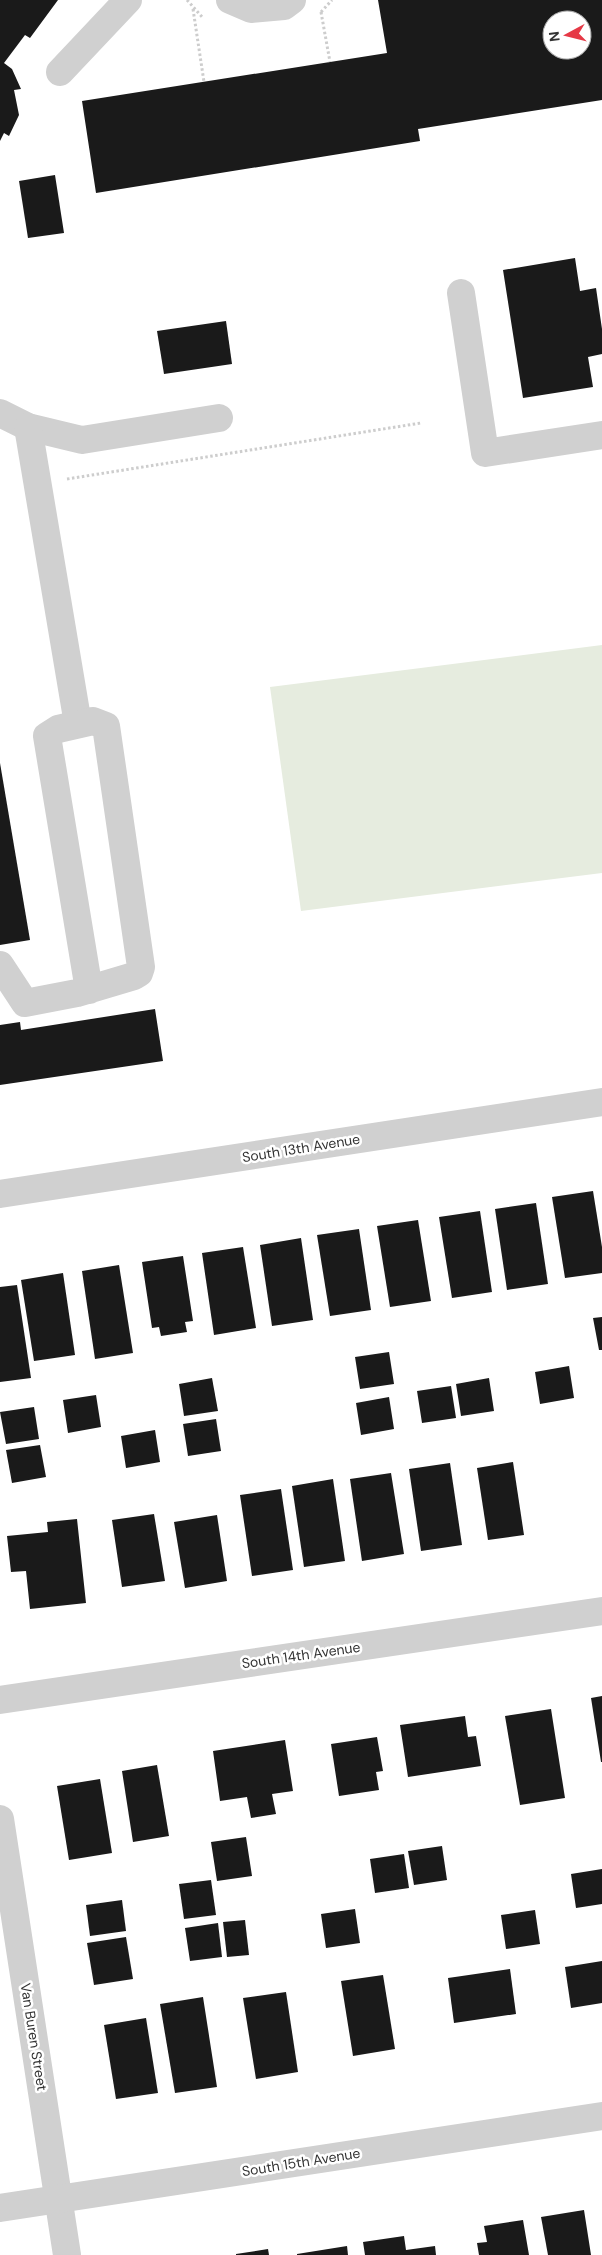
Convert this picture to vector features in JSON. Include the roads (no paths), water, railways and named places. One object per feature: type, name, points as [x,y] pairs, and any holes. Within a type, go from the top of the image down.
[{"type":"street","points":[[60,72],[128,0]]},
{"type":"street","points":[[230,0],[251,9],[284,6],[292,0]]},
{"type":"street","points":[[461,293],[485,453],[602,435]]},
{"type":"street","points":[[0,414],[28,427],[82,440],[219,418]]},
{"type":"street","points":[[28,427],[78,724]]},
{"type":"street","points":[[0,965],[25,1003],[89,990],[139,973],[141,967],[106,726],[93,721],[58,729],[47,736],[89,990]]},
{"type":"street","name":"South 13th Avenue","points":[[0,1194],[602,1102]]},
{"type":"street","name":"South 14th Avenue","points":[[0,1700],[602,1611]]},
{"type":"street","name":"Van Buren Street","points":[[0,1819],[67,2255]]},
{"type":"street","name":"South 15th Avenue","points":[[0,2208],[602,2116]]}]
